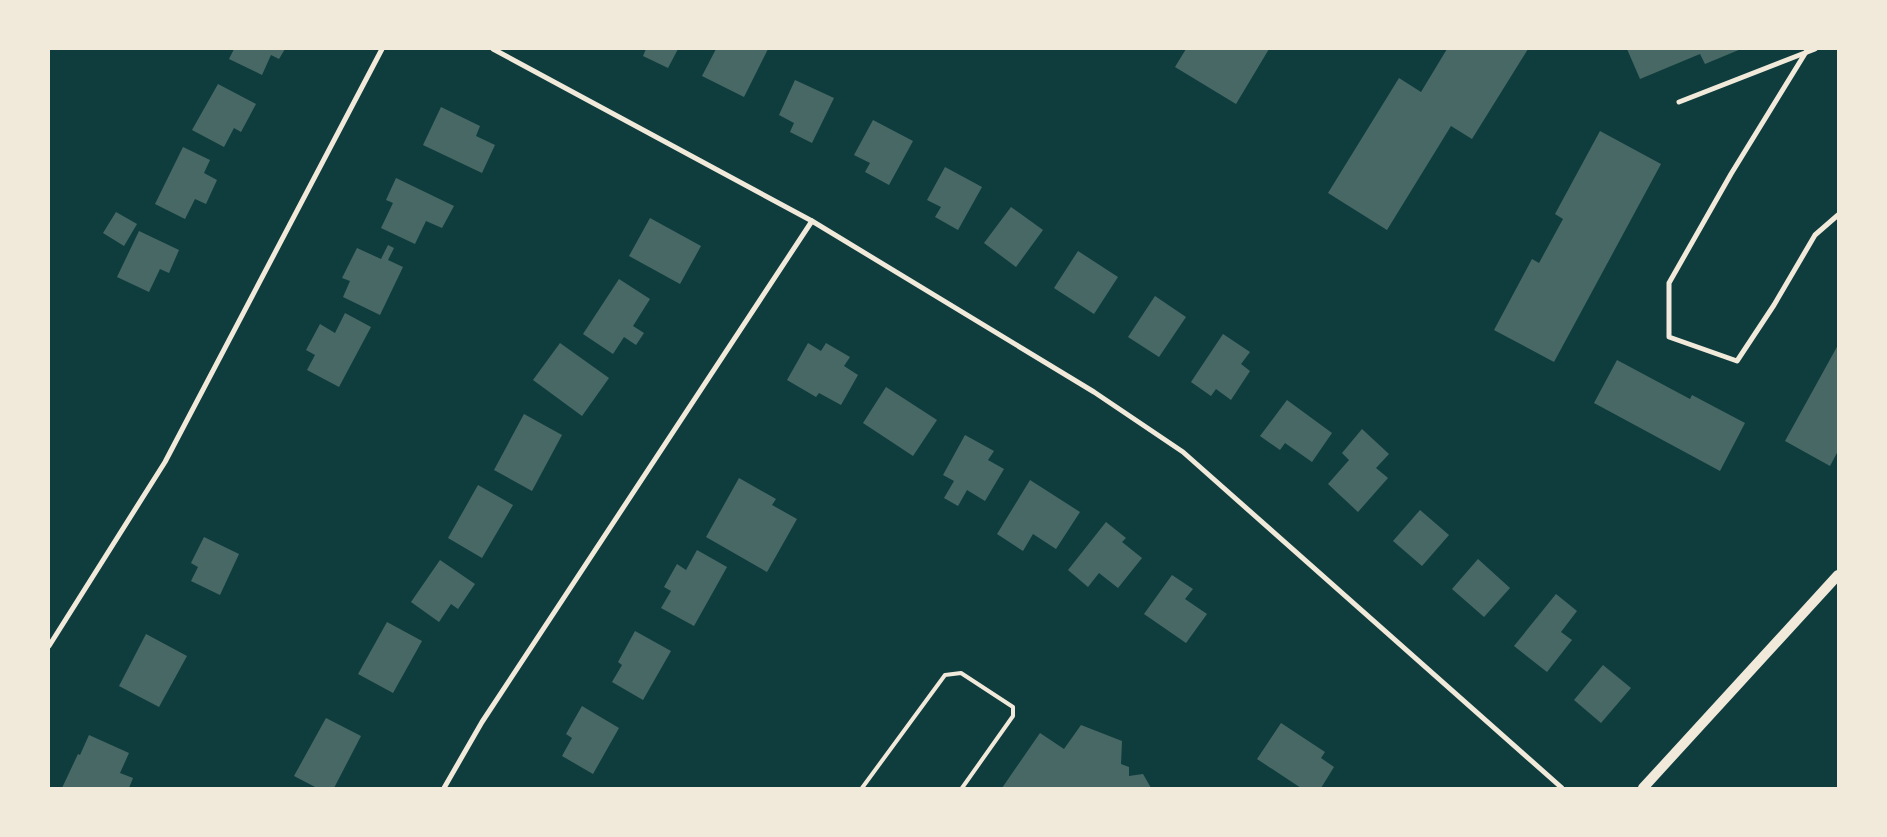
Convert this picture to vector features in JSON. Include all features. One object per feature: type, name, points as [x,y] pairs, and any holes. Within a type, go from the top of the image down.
[{"type":"main road","points":[[1643,788],[1838,575]]},
{"type":"street","points":[[49,646],[165,462],[382,49]]},
{"type":"street","points":[[493,49],[812,221],[1094,392],[1183,452],[1562,788]]},
{"type":"street","points":[[1679,102],[1815,49]]},
{"type":"street","points":[[1806,52],[1731,174],[1668,283],[1669,337],[1737,361],[1774,305],[1815,235],[1838,215]]},
{"type":"street","points":[[444,788],[482,722],[812,221]]},
{"type":"lane","points":[[862,788],[945,675],[961,673],[1013,707],[1013,716],[962,788]]},
{"type":"building","points":[[234,49],[285,49],[279,59],[271,55],[262,75],[229,59]]},
{"type":"building","points":[[646,49],[678,49],[668,68],[643,56]]},
{"type":"building","points":[[716,49],[768,49],[744,97],[702,76]]},
{"type":"building","points":[[1186,49],[1269,49],[1236,104],[1175,67]]},
{"type":"building","points":[[1447,49],[1528,49],[1472,139],[1451,126],[1387,230],[1328,193],[1399,78],[1421,92]]},
{"type":"building","points":[[1627,49],[1741,49],[1705,64],[1700,54],[1640,79]]},
{"type":"building","points":[[795,80],[834,98],[812,143],[790,132],[794,123],[779,115]]},
{"type":"building","points":[[218,84],[256,104],[241,132],[234,128],[224,147],[192,130]]},
{"type":"building","points":[[441,107],[480,126],[476,136],[495,145],[482,173],[423,145]]},
{"type":"building","points":[[873,120],[913,141],[889,185],[865,172],[870,163],[854,155]]},
{"type":"building","points":[[1600,131],[1661,164],[1554,362],[1494,330],[1532,259],[1539,263],[1563,219],[1555,214]]},
{"type":"building","points":[[183,147],[210,160],[204,173],[217,180],[206,204],[195,199],[185,219],[155,204]]},
{"type":"building","points":[[945,167],[982,187],[958,230],[935,217],[941,207],[927,200]]},
{"type":"building","points":[[396,178],[454,206],[442,228],[426,221],[415,244],[381,228],[393,203],[386,200]]},
{"type":"building","points":[[1011,207],[1043,230],[1016,267],[984,243]]},
{"type":"building","points":[[116,212],[137,224],[124,246],[103,233]]},
{"type":"building","points":[[650,218],[701,246],[680,284],[629,256]]},
{"type":"building","points":[[139,231],[179,250],[169,273],[160,269],[149,292],[117,277]]},
{"type":"building","points":[[388,245],[394,248],[388,260],[403,267],[380,315],[343,297],[350,281],[342,278],[357,248],[381,259]]},
{"type":"building","points":[[1078,251],[1118,277],[1094,314],[1054,288]]},
{"type":"building","points":[[619,279],[650,299],[633,326],[644,333],[636,345],[624,337],[613,354],[583,334]]},
{"type":"building","points":[[1155,296],[1186,317],[1159,357],[1128,337]]},
{"type":"building","points":[[345,313],[371,327],[339,387],[307,370],[315,355],[306,350],[320,324],[335,333]]},
{"type":"building","points":[[1223,334],[1250,352],[1241,364],[1250,371],[1231,400],[1216,389],[1211,396],[1191,382]]},
{"type":"building","points":[[560,343],[609,378],[582,416],[533,380]]},
{"type":"building","points":[[808,343],[821,351],[826,343],[850,357],[844,366],[858,375],[841,405],[819,393],[816,397],[787,380]]},
{"type":"building","points":[[1838,345],[1838,451],[1830,466],[1785,441]]},
{"type":"building","points":[[1617,360],[1690,399],[1692,395],[1745,423],[1720,471],[1594,403]]},
{"type":"building","points":[[886,387],[937,420],[913,456],[863,423]]},
{"type":"building","points":[[1287,400],[1332,433],[1312,462],[1285,443],[1280,450],[1260,436]]},
{"type":"building","points":[[524,414],[562,435],[532,491],[494,470]]},
{"type":"building","points":[[1362,429],[1389,454],[1376,468],[1388,478],[1358,512],[1328,484],[1349,460],[1342,453]]},
{"type":"building","points":[[965,435],[994,451],[988,460],[1004,469],[985,501],[967,490],[958,506],[944,498],[954,481],[943,475]]},
{"type":"building","points":[[739,478],[776,499],[772,505],[797,519],[767,572],[706,537]]},
{"type":"building","points":[[1030,480],[1080,512],[1056,549],[1033,534],[1023,551],[997,534]]},
{"type":"building","points":[[478,485],[513,505],[482,558],[448,538]]},
{"type":"building","points":[[1420,510],[1449,535],[1422,566],[1393,541]]},
{"type":"building","points":[[1106,522],[1126,538],[1122,542],[1142,558],[1118,588],[1099,573],[1088,587],[1068,570]]},
{"type":"building","points":[[204,537],[239,554],[220,595],[191,581],[198,567],[191,563]]},
{"type":"building","points":[[697,550],[727,567],[694,626],[661,608],[671,591],[664,587],[677,564],[686,570]]},
{"type":"building","points":[[1478,559],[1510,588],[1484,617],[1452,589]]},
{"type":"building","points":[[440,560],[475,584],[458,609],[451,604],[439,622],[411,602]]},
{"type":"building","points":[[1172,575],[1193,589],[1185,599],[1207,614],[1186,643],[1144,614]]},
{"type":"building","points":[[1556,594],[1577,611],[1561,632],[1572,640],[1547,672],[1514,646]]},
{"type":"building","points":[[387,622],[422,641],[393,693],[358,674]]},
{"type":"building","points":[[635,631],[671,651],[643,700],[612,682],[622,665],[618,662]]},
{"type":"building","points":[[146,634],[187,656],[159,707],[119,686]]},
{"type":"building","points":[[1603,665],[1631,688],[1601,723],[1574,700]]},
{"type":"building","points":[[582,706],[619,728],[593,774],[562,756],[572,738],[566,734]]},
{"type":"building","points":[[326,718],[361,736],[334,788],[317,788],[294,776]]},
{"type":"building","points":[[1281,723],[1325,752],[1321,758],[1334,767],[1321,788],[1301,788],[1257,759]]},
{"type":"building","points":[[1081,725],[1122,741],[1121,764],[1129,767],[1129,776],[1143,774],[1151,788],[1002,788],[1040,733],[1064,749]]},
{"type":"building","points":[[89,735],[129,753],[120,773],[133,778],[129,788],[62,788]]}]
